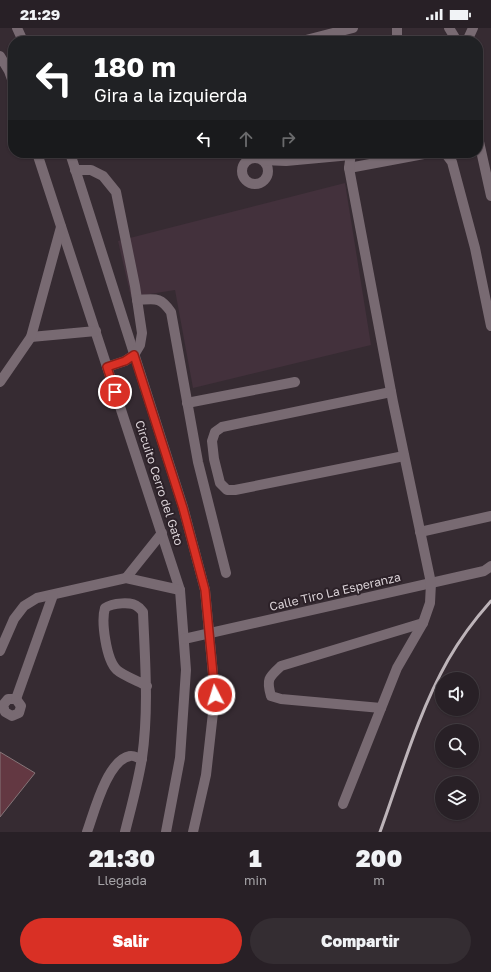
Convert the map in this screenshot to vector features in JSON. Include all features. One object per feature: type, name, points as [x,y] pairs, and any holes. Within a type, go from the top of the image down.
[{"type":"street","points":[[322,36],[353,28]]},
{"type":"street","points":[[0,56],[8,69]]},
{"type":"street","name":"Circuito Cerro del Gato","points":[[39,158],[180,590],[186,670],[180,758],[166,832]]},
{"type":"street","name":"Circuito Cerro del Gato","points":[[71,158],[183,508],[205,590],[215,695],[206,774],[193,832]]},
{"type":"street","points":[[263,160],[267,165],[268,171],[266,177],[262,182],[256,184],[250,183],[245,179],[242,173],[242,167],[245,162],[251,158],[286,161],[314,158]]},
{"type":"street","points":[[344,804],[397,668],[423,622],[430,603],[431,583],[391,392],[349,168],[350,158]]},
{"type":"street","points":[[349,168],[403,158]]},
{"type":"street","points":[[449,158],[452,162],[475,248],[491,326]]},
{"type":"street","points":[[483,158],[491,196]]},
{"type":"street","points":[[268,171],[286,161]]},
{"type":"street","points":[[75,170],[91,170],[103,176],[116,192],[137,300],[142,333],[140,345],[134,355],[125,361],[107,367]]},
{"type":"street","points":[[0,382],[31,337],[61,227]]},
{"type":"street","points":[[137,300],[157,300],[164,302],[170,312],[198,462],[226,573]]},
{"type":"street","points":[[31,337],[96,331]]},
{"type":"street","points":[[187,403],[296,382]]},
{"type":"street","points":[[391,392],[222,427],[215,432],[212,441],[214,459],[220,483],[227,490],[235,490],[404,456]]},
{"type":"street","points":[[198,462],[214,459]]},
{"type":"street","points":[[420,532],[491,516]]},
{"type":"street","points":[[126,578],[162,533]]},
{"type":"street","name":"Calle Tiro La Esperanza","points":[[184,639],[484,571],[491,566]]},
{"type":"street","points":[[0,651],[14,619],[24,606],[37,598],[126,578],[180,590]]},
{"type":"street","points":[[16,699],[53,595]]},
{"type":"street","points":[[125,832],[142,759],[147,686],[143,612],[138,606],[132,604],[110,604],[105,608],[103,616],[109,659],[117,671],[147,686]]},
{"type":"street","points":[[381,708],[281,699],[271,696],[268,686],[270,675],[281,666],[423,622]]},
{"type":"street","points":[[87,832],[105,780],[122,759],[131,756],[142,759]]},
{"type":"shaded area","points":[[345,183],[371,345],[193,388],[175,290],[131,297],[118,241]]},
{"type":"building","points":[[0,752],[35,773],[0,817]]},
{"type":"railway","points":[[380,832],[419,722],[437,680],[463,637],[491,601]]},
{"type":"route","points":[[115,392],[107,367],[125,361],[134,355],[183,508],[205,590],[215,695]]}]
